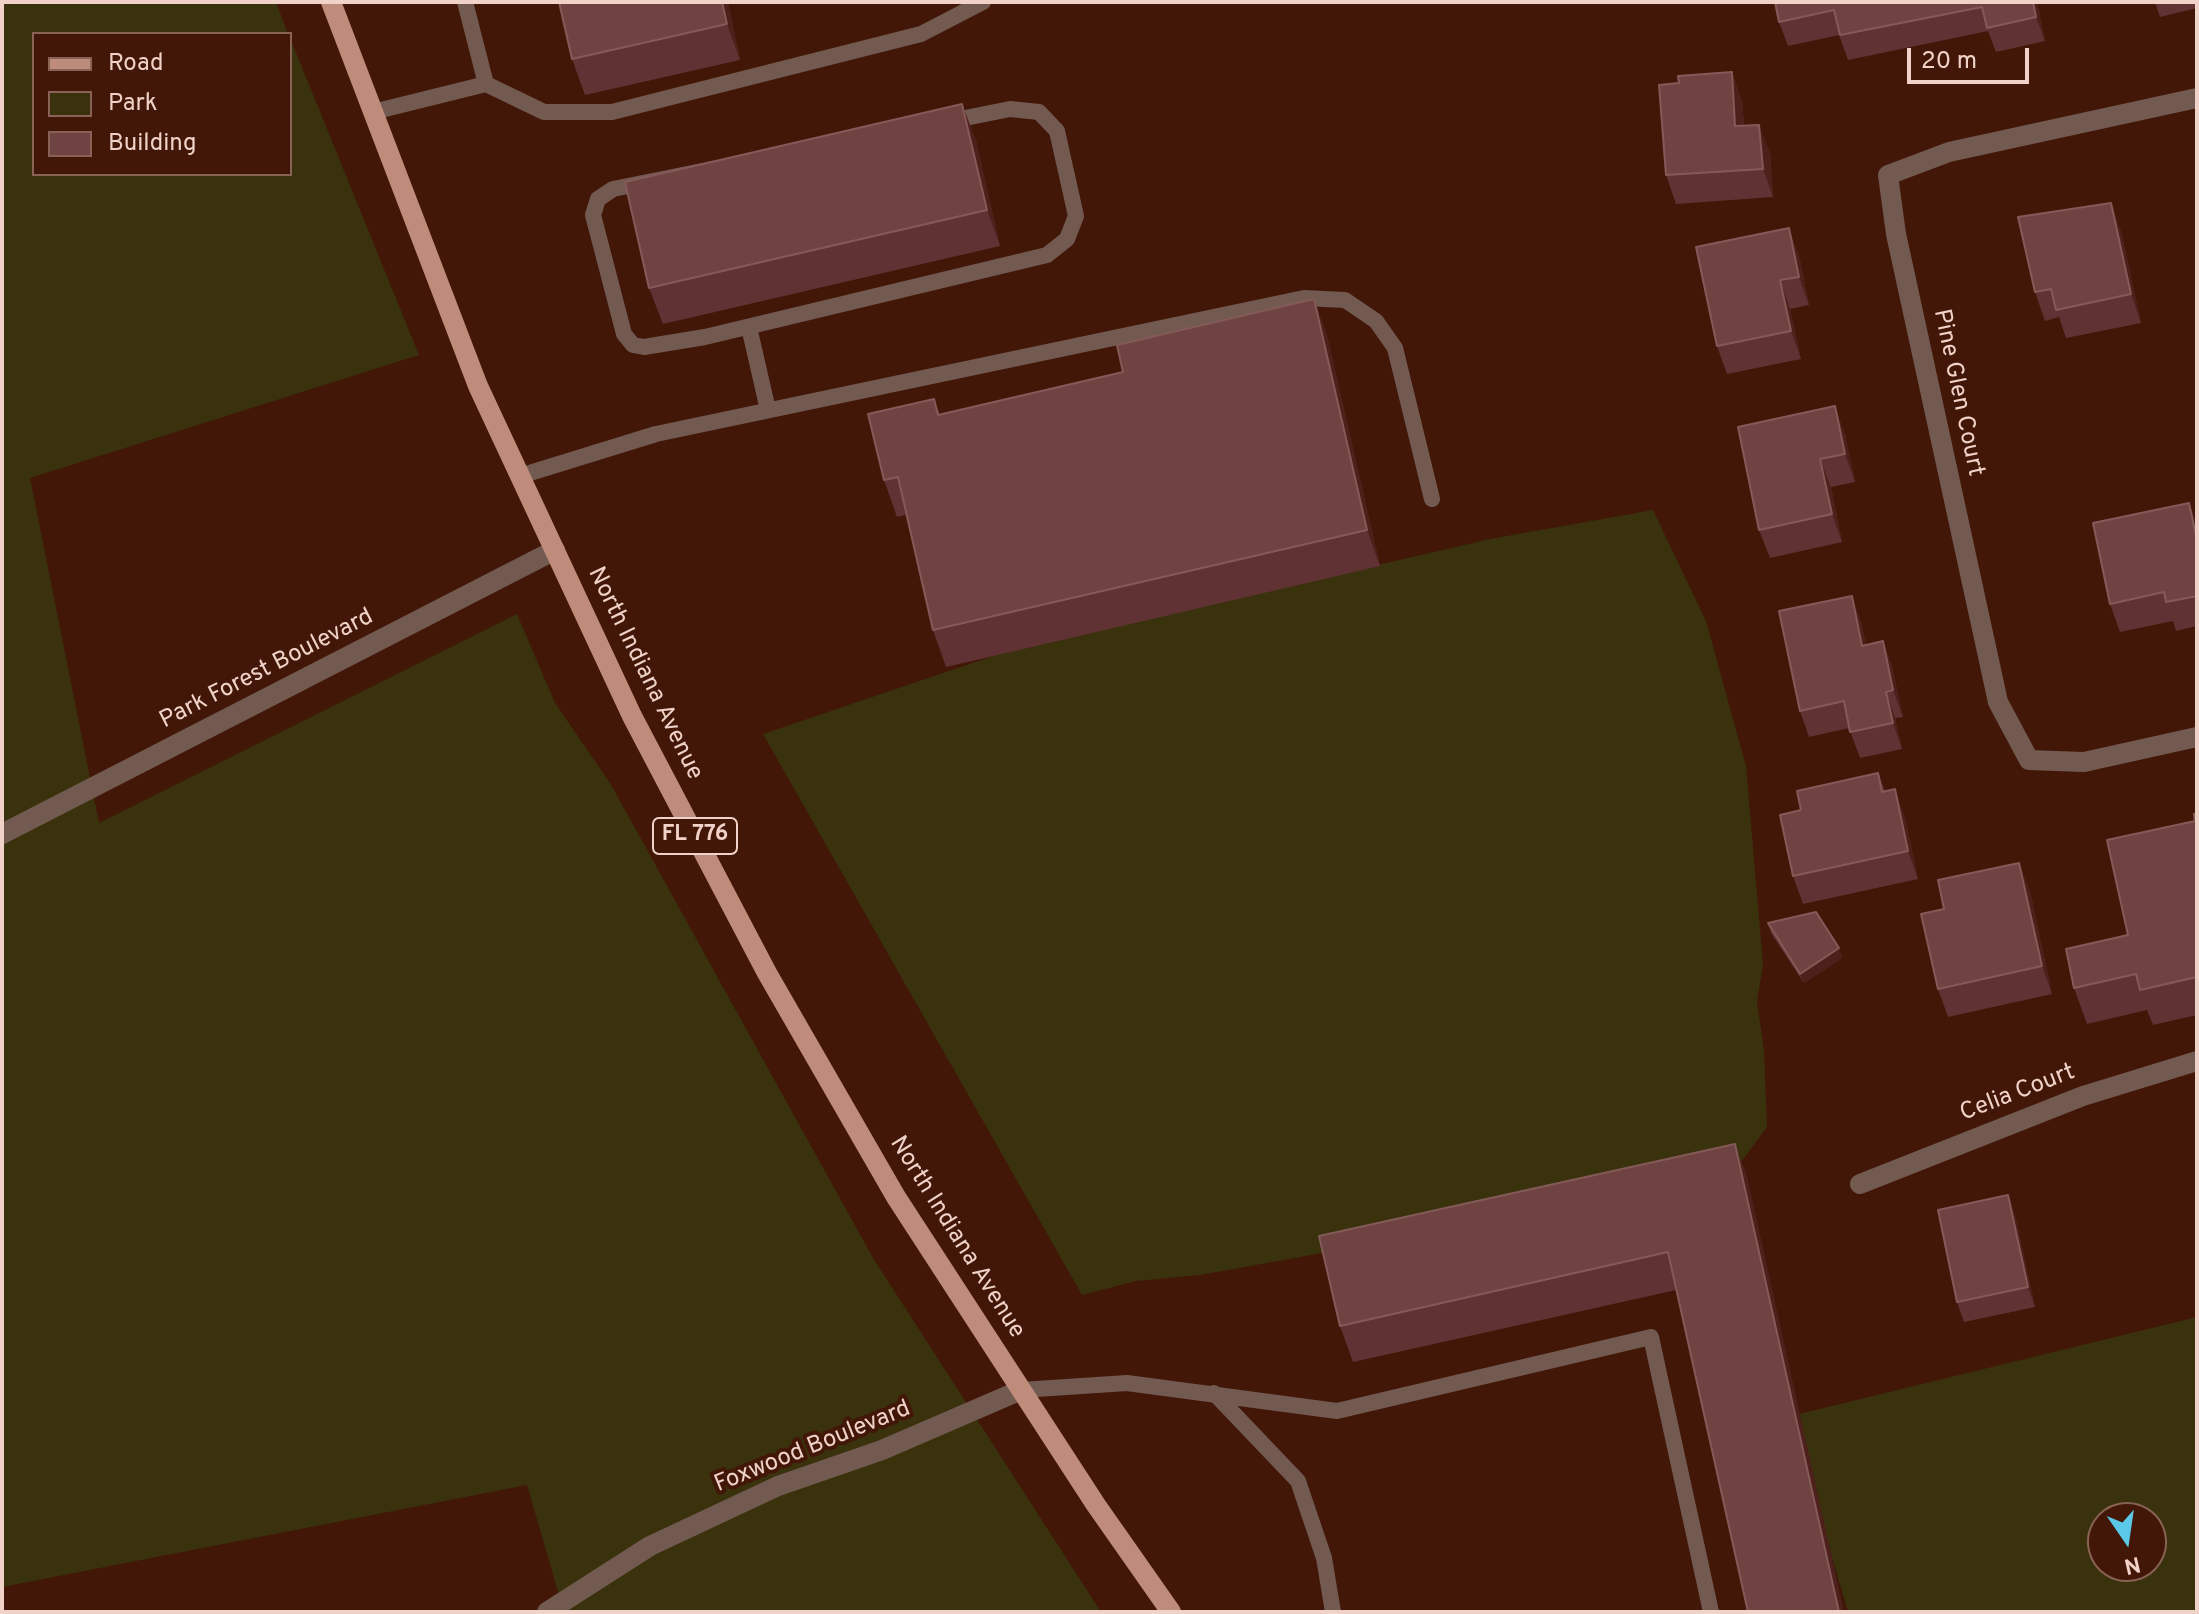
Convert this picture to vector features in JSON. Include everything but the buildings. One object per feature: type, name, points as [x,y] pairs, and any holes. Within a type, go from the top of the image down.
[{"type":"main road","name":"North Indiana Avenue","points":[[331,2],[478,386],[632,716],[767,973],[896,1197],[1021,1390],[1171,1612]]},
{"type":"street","name":"Pine Glen Court","points":[[2197,98],[1949,152],[1888,175],[1896,234],[1998,702],[2029,760],[2084,762],[2197,737]]},
{"type":"street","name":"Park Forest Boulevard","points":[[2,834],[555,550]]},
{"type":"street","name":"Celia Court","points":[[1860,1184],[2083,1096],[2197,1061]]},
{"type":"street","name":"Foxwood Boulevard","points":[[547,1612],[650,1546],[764,1492],[882,1450],[1021,1390]]},
{"type":"lane","points":[[465,2],[486,84]]},
{"type":"lane","points":[[373,112],[486,84],[544,112],[612,112],[921,34],[983,2]]},
{"type":"lane","points":[[1010,109],[1039,112],[1057,131],[1076,216],[1067,239],[1047,255],[749,327],[644,347],[633,345],[624,334],[593,215],[598,199],[613,189],[1010,109]]},
{"type":"lane","points":[[520,476],[656,434],[1304,298],[1345,300],[1376,321],[1395,348],[1432,499]]},
{"type":"lane","points":[[749,327],[768,410]]},
{"type":"lane","points":[[1021,1390],[1127,1383],[1337,1411],[1651,1337],[1711,1612]]},
{"type":"lane","points":[[1214,1393],[1298,1481],[1324,1558],[1333,1612]]},
{"type":"green space","points":[[2,2],[276,2],[287,32],[32,32],[32,176],[292,176],[292,43],[419,355],[30,478],[99,823],[517,614],[555,703],[610,783],[873,1258],[1101,1612],[564,1612],[527,1485],[2,1587]]},
{"type":"green space","points":[[1653,510],[1706,621],[1746,766],[1763,964],[1757,1001],[1764,1051],[1767,1127],[1738,1166],[1528,1216],[1200,1275],[1136,1281],[1082,1295],[763,734],[1011,650],[1490,539]]},
{"type":"green space","points":[[2197,1317],[2197,1612],[1848,1612],[1791,1416]]}]
